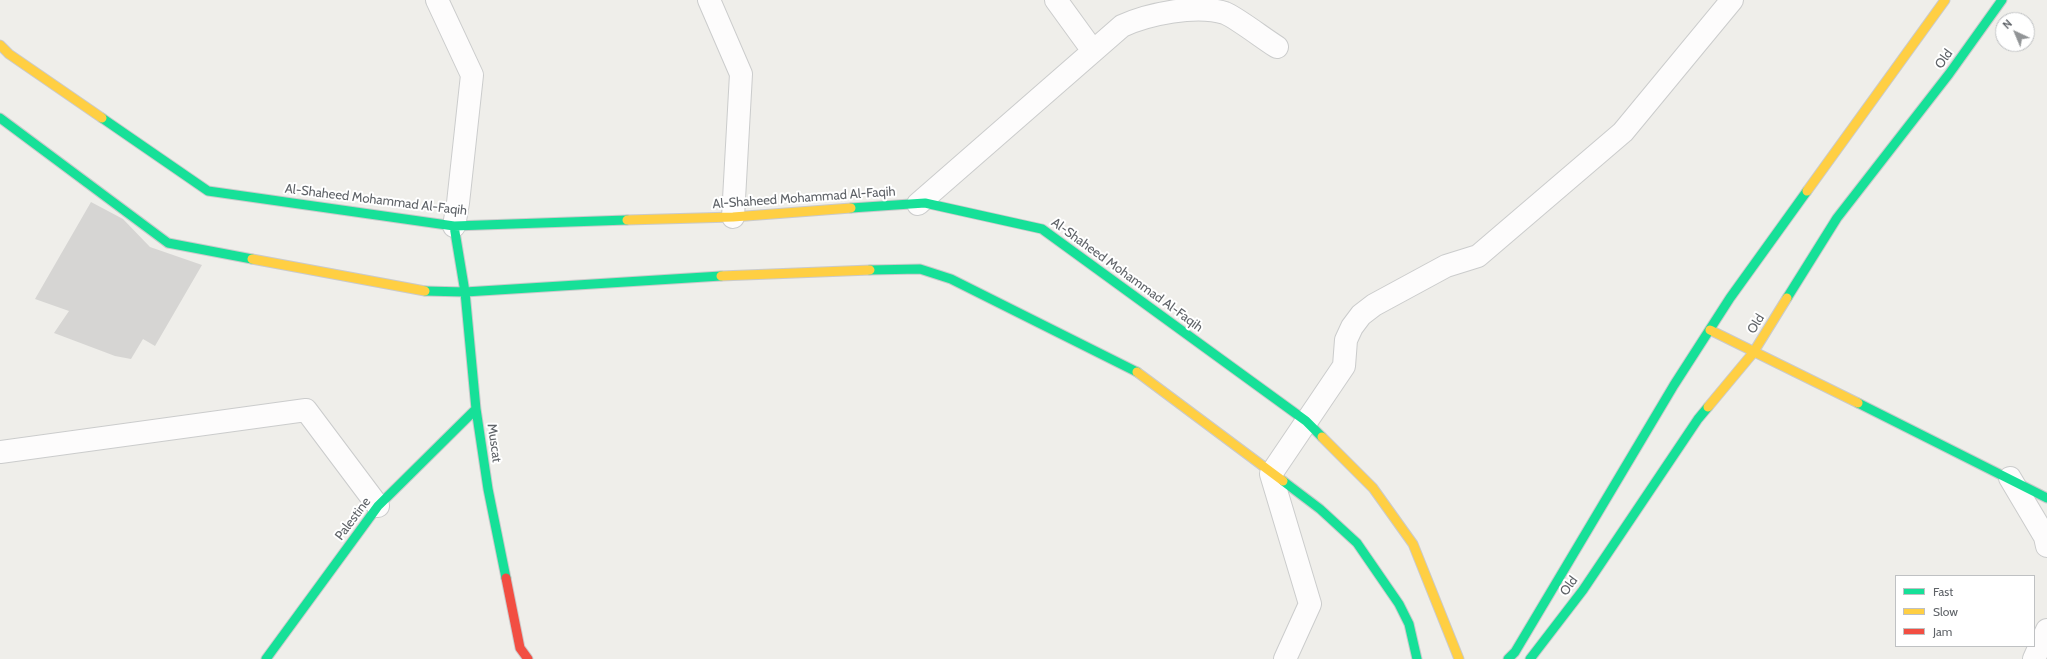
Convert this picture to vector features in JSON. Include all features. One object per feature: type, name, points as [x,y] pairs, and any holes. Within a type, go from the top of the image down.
[{"type":"main road","name":"Old","points":[[1508,659],[1515,652],[1674,385],[1730,298],[1945,0]]},
{"type":"main road","name":"Old","points":[[1530,659],[1583,590],[1698,420],[1753,353],[1837,218],[1949,74],[2002,0]]},
{"type":"main road","name":"Al-Shaheed Mohammad Al-Faqih","points":[[0,45],[10,54],[208,191],[454,226],[733,217],[925,203],[1042,229],[1306,420],[1373,488],[1413,544],[1459,659]]},
{"type":"main road","points":[[0,118],[168,243],[417,291],[465,292],[750,274],[920,269],[951,279],[1142,376],[1271,474],[1320,509],[1357,543],[1399,604],[1409,624],[1416,659]]},
{"type":"main road","name":"Muscat","points":[[454,226],[465,292],[476,410],[488,490],[520,648],[528,659]]},
{"type":"main road","points":[[1710,330],[1753,353],[2010,478],[2047,498]]},
{"type":"main road","name":"Palestine","points":[[266,659],[378,506],[476,410]]},
{"type":"street","points":[[437,0],[472,75],[458,203],[454,226]]},
{"type":"street","points":[[709,0],[741,74],[733,217]]},
{"type":"street","points":[[1056,0],[1093,51]]},
{"type":"street","points":[[1286,658],[1310,604],[1271,474],[1306,420],[1344,366],[1346,340],[1352,327],[1361,315],[1374,306],[1446,266],[1478,256],[1623,132],[1732,0]]},
{"type":"street","points":[[918,204],[1122,26],[1138,19],[1169,12],[1206,11],[1225,14],[1277,47]]},
{"type":"street","points":[[0,452],[306,410],[378,506]]},
{"type":"street","points":[[2010,478],[2044,537],[2047,546]]},
{"type":"street","points":[[2034,659],[2047,630]]},
{"type":"building","points":[[91,202],[123,219],[150,247],[202,265],[155,346],[143,339],[131,359],[115,356],[54,333],[69,311],[35,299]]},
{"type":"traffic: fast","points":[[1787,298],[1837,218],[1949,74],[2002,0]]},
{"type":"traffic: fast","points":[[0,118],[168,243],[252,259]]},
{"type":"traffic: fast","points":[[102,118],[208,191],[454,226],[627,220]]},
{"type":"traffic: fast","points":[[1508,659],[1515,652],[1674,385],[1730,298],[1807,191]]},
{"type":"traffic: fast","points":[[851,208],[925,203],[1042,229],[1306,421],[1322,437]]},
{"type":"traffic: fast","points":[[454,226],[465,292],[476,409],[488,489],[506,578]]},
{"type":"traffic: fast","points":[[870,270],[920,269],[951,279],[1137,372]]},
{"type":"traffic: fast","points":[[425,291],[465,292],[721,276]]},
{"type":"traffic: fast","points":[[1858,403],[2047,498]]},
{"type":"traffic: fast","points":[[1530,659],[1583,590],[1698,419],[1708,407]]},
{"type":"traffic: fast","points":[[266,659],[378,506],[476,409]]},
{"type":"traffic: fast","points":[[1283,481],[1320,509],[1357,543],[1399,604],[1409,624],[1417,659]]},
{"type":"traffic: slow","points":[[1807,191],[1945,0]]},
{"type":"traffic: slow","points":[[0,45],[9,54],[102,118]]},
{"type":"traffic: slow","points":[[627,220],[733,217],[851,208]]},
{"type":"traffic: slow","points":[[252,259],[425,291]]},
{"type":"traffic: slow","points":[[721,276],[870,270]]},
{"type":"traffic: slow","points":[[1708,407],[1753,353],[1787,298]]},
{"type":"traffic: slow","points":[[1710,330],[1858,403]]},
{"type":"traffic: slow","points":[[1137,372],[1283,481]]},
{"type":"traffic: slow","points":[[1322,437],[1373,488],[1413,544],[1459,659]]},
{"type":"traffic: jam","points":[[506,578],[520,648],[528,659]]}]
